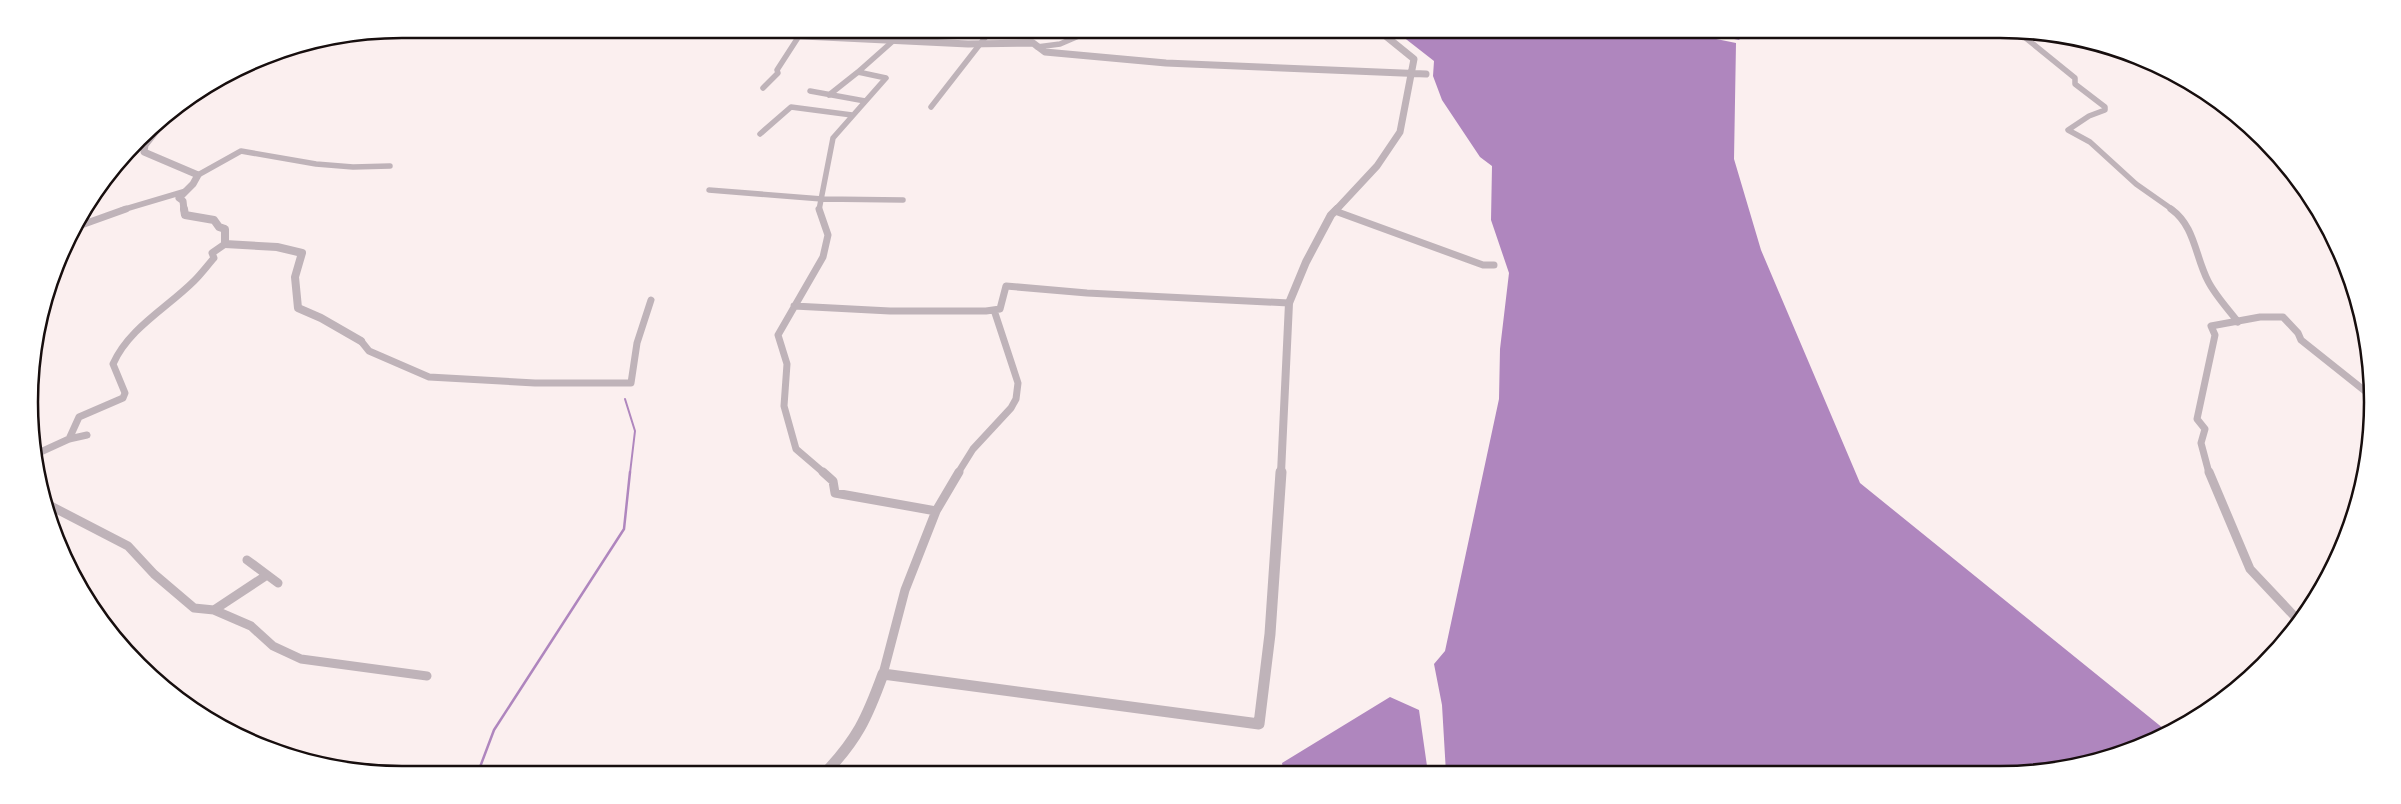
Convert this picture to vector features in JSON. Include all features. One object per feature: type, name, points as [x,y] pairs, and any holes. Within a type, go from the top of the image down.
[{"type":"street","points":[[763,88],[778,73],[777,70],[798,38]]},
{"type":"street","points":[[837,38],[982,44],[1032,43],[1045,52],[1166,63],[1426,74]]},
{"type":"street","points":[[931,107],[985,38]]},
{"type":"street","points":[[1037,47],[1060,44],[1074,38]]},
{"type":"street","points":[[882,674],[1259,724],[1270,634],[1290,303],[1306,262],[1335,211],[1377,166],[1400,132],[1414,58],[1388,38]]},
{"type":"street","points":[[2026,38],[2075,78],[2075,84],[2105,107],[2105,110],[2090,116],[2068,130],[2090,142],[2136,184],[2181,216],[2189,228],[2208,281],[2238,322]]},
{"type":"street","points":[[829,95],[893,41]]},
{"type":"street","points":[[858,72],[886,78],[832,138],[819,210],[828,235],[823,257],[778,335],[787,364],[784,406],[796,449],[833,481],[835,493],[936,511]]},
{"type":"street","points":[[810,91],[864,101]]},
{"type":"street","points":[[760,134],[791,107],[852,115]]},
{"type":"street","points":[[147,141],[144,145],[144,152],[157,160],[177,165],[198,175]]},
{"type":"street","points":[[224,244],[225,229],[219,227],[214,220],[185,215],[183,202],[179,198],[198,175],[241,151],[288,162],[358,168],[390,166]]},
{"type":"street","points":[[709,190],[822,199],[903,200]]},
{"type":"street","points":[[84,223],[186,191]]},
{"type":"street","points":[[1335,211],[1476,262],[1494,265]]},
{"type":"street","points":[[69,439],[79,418],[123,398],[124,392],[113,364],[117,355],[152,316],[192,282],[214,258],[212,253],[224,244],[277,247],[302,253],[295,277],[298,308],[310,310],[336,328],[361,341],[369,351],[429,377],[535,383],[631,382],[637,343],[651,300]]},
{"type":"street","points":[[794,306],[890,312],[994,310],[1000,309],[1006,286],[1087,293],[1290,303]]},
{"type":"street","points":[[832,766],[845,752],[868,716],[882,674],[905,590],[936,511],[973,450],[1011,408],[1016,399],[1018,383],[994,310]]},
{"type":"street","points":[[2294,616],[2250,569],[2210,478],[2201,443],[2205,429],[2197,420],[2215,335],[2211,326],[2260,317],[2283,317],[2298,332],[2301,340],[2363,389]]},
{"type":"street","points":[[41,452],[69,439],[87,435]]},
{"type":"street","points":[[53,507],[128,546],[154,574],[194,608],[214,610],[251,626],[273,646],[301,659],[428,676]]},
{"type":"street","points":[[247,560],[278,583]]},
{"type":"street","points":[[214,610],[267,575]]},
{"type":"shaded area","points":[[1405,38],[1711,38],[1736,43],[1734,159],[1761,250],[1860,483],[2162,728],[2138,739],[2093,754],[2023,766],[1446,766],[1442,705],[1434,664],[1445,651],[1499,399],[1500,349],[1509,273],[1491,220],[1492,166],[1480,157],[1442,100],[1433,76],[1434,61]]},
{"type":"shaded area","points":[[1390,697],[1419,710],[1427,766],[1283,766],[1282,763]]},
{"type":"waterway","points":[[625,399],[635,431],[630,473]]},
{"type":"waterway","points":[[480,766],[494,730],[624,529],[630,472]]}]
